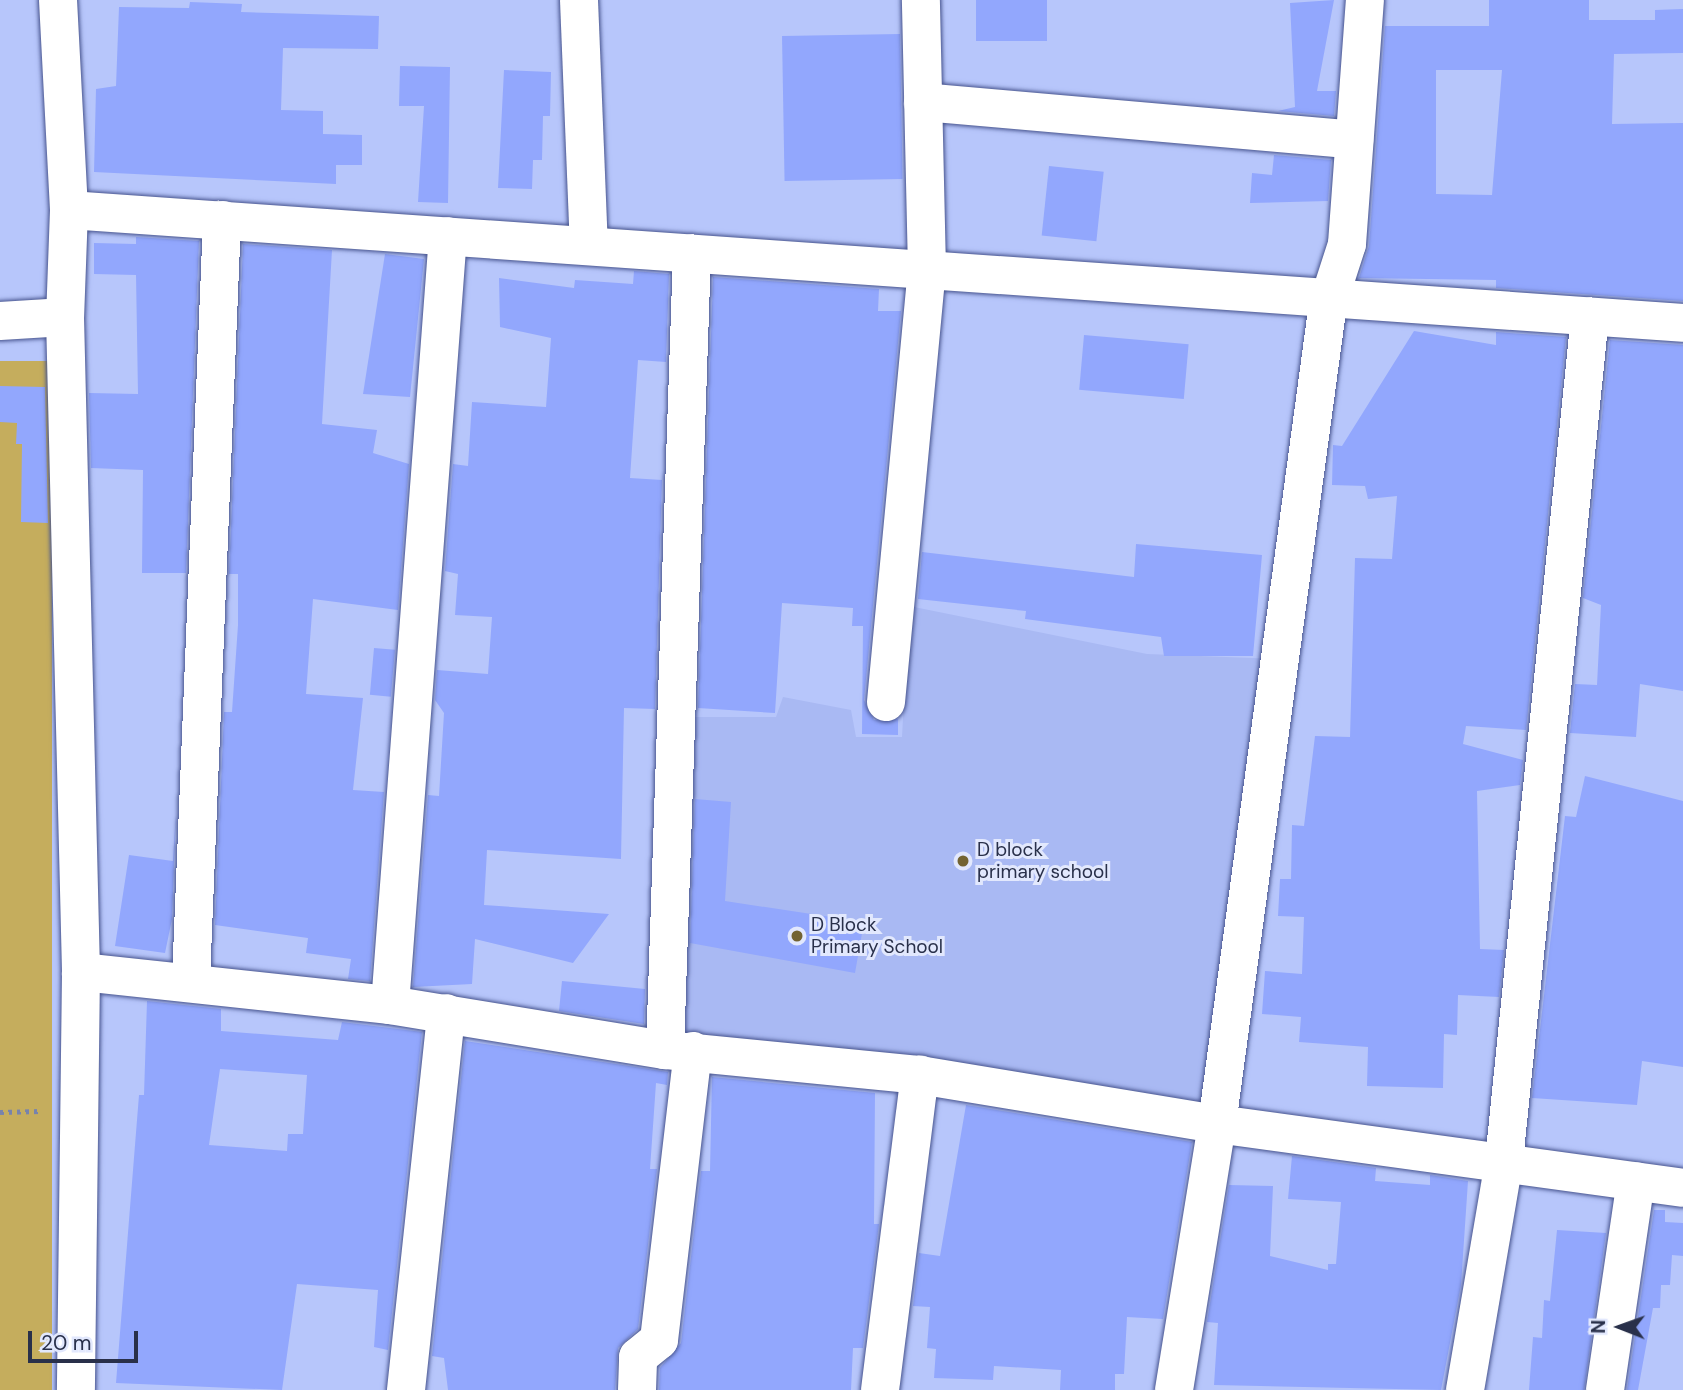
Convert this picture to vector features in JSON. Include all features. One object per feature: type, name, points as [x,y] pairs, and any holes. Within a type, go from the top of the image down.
[{"type":"street","points":[[58,0],[69,210],[65,317],[81,972],[76,1390]]},
{"type":"street","points":[[579,0],[589,246]]},
{"type":"street","points":[[886,702],[927,270],[921,0]]},
{"type":"street","points":[[1174,1390],[1217,1124],[1328,303],[1347,244],[1365,0]]},
{"type":"street","points":[[923,102],[1354,140]]},
{"type":"street","points":[[69,210],[927,270],[1328,303],[1683,323]]},
{"type":"street","points":[[191,979],[222,220]]},
{"type":"street","points":[[390,1005],[448,236]]},
{"type":"street","points":[[637,1390],[638,1357],[659,1340],[679,1051],[692,253]]},
{"type":"street","points":[[1465,1390],[1504,1161],[1590,316]]},
{"type":"street","points":[[0,321],[65,317]]},
{"type":"street","points":[[81,972],[191,979],[446,1013],[679,1051],[920,1074],[1217,1124],[1504,1161],[1683,1188]]},
{"type":"street","points":[[407,1390],[446,1013]]},
{"type":"street","points":[[880,1390],[920,1074]]},
{"type":"street","points":[[1605,1390],[1636,1181]]},
{"type":"shaded area","points":[[0,361],[52,361],[52,1390],[0,1390]]},
{"type":"shaded area","name":"D block primary school","points":[[909,606],[1147,654],[1276,659],[1215,1123],[666,1036],[684,717],[776,717],[783,697],[851,710],[856,737],[902,737]]},
{"type":"building","points":[[976,0],[1047,0],[1047,41],[976,41]]},
{"type":"building","points":[[1334,0],[1317,91],[1336,91],[1334,116],[1278,111],[1295,107],[1290,3]]},
{"type":"building","points":[[1489,0],[1589,0],[1589,20],[1655,20],[1655,10],[1683,9],[1683,53],[1614,54],[1612,124],[1683,123],[1683,301],[1496,288],[1496,280],[1359,278],[1369,246],[1385,26],[1489,26]],"holes":[[[1436,70],[1502,70],[1492,195],[1436,194]]]},
{"type":"building","points":[[190,2],[242,4],[241,12],[379,16],[378,49],[283,48],[281,110],[323,111],[323,134],[362,135],[362,165],[336,165],[336,184],[94,172],[96,89],[116,86],[119,7],[189,8]]},
{"type":"building","points":[[900,34],[903,179],[785,181],[782,36]]},
{"type":"building","points":[[400,66],[450,67],[448,203],[418,202],[424,106],[399,106]]},
{"type":"building","points":[[504,70],[551,72],[550,116],[543,116],[542,160],[533,160],[532,189],[498,188]]},
{"type":"building","points":[[1274,155],[1331,160],[1328,201],[1250,203],[1252,173],[1272,175]]},
{"type":"building","points":[[1049,166],[1104,172],[1096,241],[1042,236]]},
{"type":"building","points":[[136,237],[199,241],[186,573],[142,573],[143,470],[91,468],[89,393],[138,394],[136,275],[94,274],[94,243],[136,244]]},
{"type":"building","points":[[243,244],[332,250],[322,424],[377,430],[373,453],[409,464],[398,610],[313,599],[306,694],[363,698],[353,790],[384,792],[370,981],[348,979],[351,959],[306,953],[308,938],[215,925],[224,712],[232,712],[238,625],[238,574],[229,574]]},
{"type":"building","points":[[385,254],[424,259],[410,397],[363,394]]},
{"type":"building","points":[[634,271],[669,274],[666,362],[638,360],[630,478],[662,480],[655,709],[624,708],[621,859],[487,850],[484,905],[609,914],[573,963],[475,939],[472,984],[413,987],[428,795],[439,796],[444,713],[435,700],[437,670],[488,674],[492,617],[455,615],[458,574],[445,571],[453,464],[468,466],[472,402],[546,407],[551,338],[500,327],[499,278],[574,288],[575,280],[633,284]]},
{"type":"building","points":[[713,277],[879,289],[878,311],[901,311],[864,700],[874,720],[898,719],[898,735],[862,734],[863,626],[852,626],[853,608],[782,603],[775,713],[698,708]]},
{"type":"building","points":[[1414,331],[1496,345],[1496,332],[1566,337],[1526,730],[1466,726],[1463,744],[1523,760],[1520,785],[1477,791],[1480,949],[1504,950],[1499,997],[1458,995],[1457,1035],[1444,1034],[1443,1088],[1367,1086],[1368,1047],[1299,1042],[1301,1017],[1262,1014],[1265,971],[1302,974],[1304,917],[1278,916],[1280,879],[1291,879],[1292,825],[1304,826],[1315,736],[1350,737],[1355,558],[1392,559],[1397,496],[1368,499],[1365,486],[1332,485],[1333,445],[1342,446]]},
{"type":"building","points":[[1084,335],[1189,344],[1184,399],[1079,390]]},
{"type":"building","points":[[1610,340],[1683,345],[1683,691],[1640,684],[1636,737],[1570,733],[1575,684],[1597,685],[1601,605],[1583,598]]},
{"type":"building","points":[[0,386],[45,387],[48,523],[21,522],[22,444],[16,444],[17,423],[0,422]]},
{"type":"building","points":[[1136,544],[1262,555],[1253,656],[1164,656],[1161,637],[1025,619],[1026,611],[918,599],[922,552],[1134,577]]},
{"type":"building","points":[[374,648],[395,650],[391,697],[370,695]]},
{"type":"building","points":[[1585,776],[1683,801],[1683,1067],[1642,1061],[1637,1105],[1532,1098],[1565,816],[1576,817]]},
{"type":"building","points":[[695,799],[731,802],[725,901],[864,922],[855,973],[690,943]]},
{"type":"building","points":[[176,811],[172,919],[165,953],[115,946],[129,855],[173,861]]},
{"type":"building","points":[[562,981],[645,989],[644,1024],[559,1011]]},
{"type":"building","points":[[147,1001],[221,1009],[221,1031],[338,1040],[342,1022],[422,1032],[388,1350],[374,1347],[378,1290],[297,1284],[282,1390],[116,1383],[139,1095],[144,1095]],"holes":[[[220,1069],[307,1075],[303,1134],[288,1134],[287,1151],[209,1145]]]},
{"type":"building","points":[[465,1041],[668,1072],[667,1085],[656,1083],[650,1169],[657,1169],[638,1329],[618,1348],[615,1390],[448,1390],[444,1358],[432,1356]]},
{"type":"building","points":[[712,1077],[875,1093],[874,1224],[879,1224],[863,1348],[853,1348],[851,1390],[659,1390],[660,1368],[681,1343],[701,1171],[710,1171]]},
{"type":"building","points":[[966,1105],[1192,1142],[1163,1319],[1127,1317],[1124,1374],[1115,1374],[1115,1390],[1060,1390],[1061,1370],[994,1366],[993,1380],[934,1378],[936,1349],[927,1348],[930,1307],[913,1306],[919,1253],[940,1256]]},
{"type":"building","points":[[1292,1156],[1376,1168],[1375,1181],[1430,1185],[1430,1175],[1468,1181],[1461,1285],[1441,1390],[1214,1385],[1218,1323],[1207,1322],[1229,1185],[1273,1186],[1270,1256],[1328,1270],[1328,1264],[1336,1264],[1341,1202],[1288,1199]]},
{"type":"building","points":[[1654,1210],[1665,1210],[1665,1222],[1683,1223],[1683,1256],[1672,1255],[1670,1285],[1661,1285],[1660,1308],[1653,1308],[1638,1390],[1627,1390]]},
{"type":"building","points":[[1557,1230],[1606,1233],[1584,1390],[1529,1390],[1533,1337],[1542,1338],[1544,1300],[1550,1301]]},
{"type":"place","name":"D block primary school","points":[[963,861]]},
{"type":"place","name":"D Block Primary School","points":[[797,936]]}]
